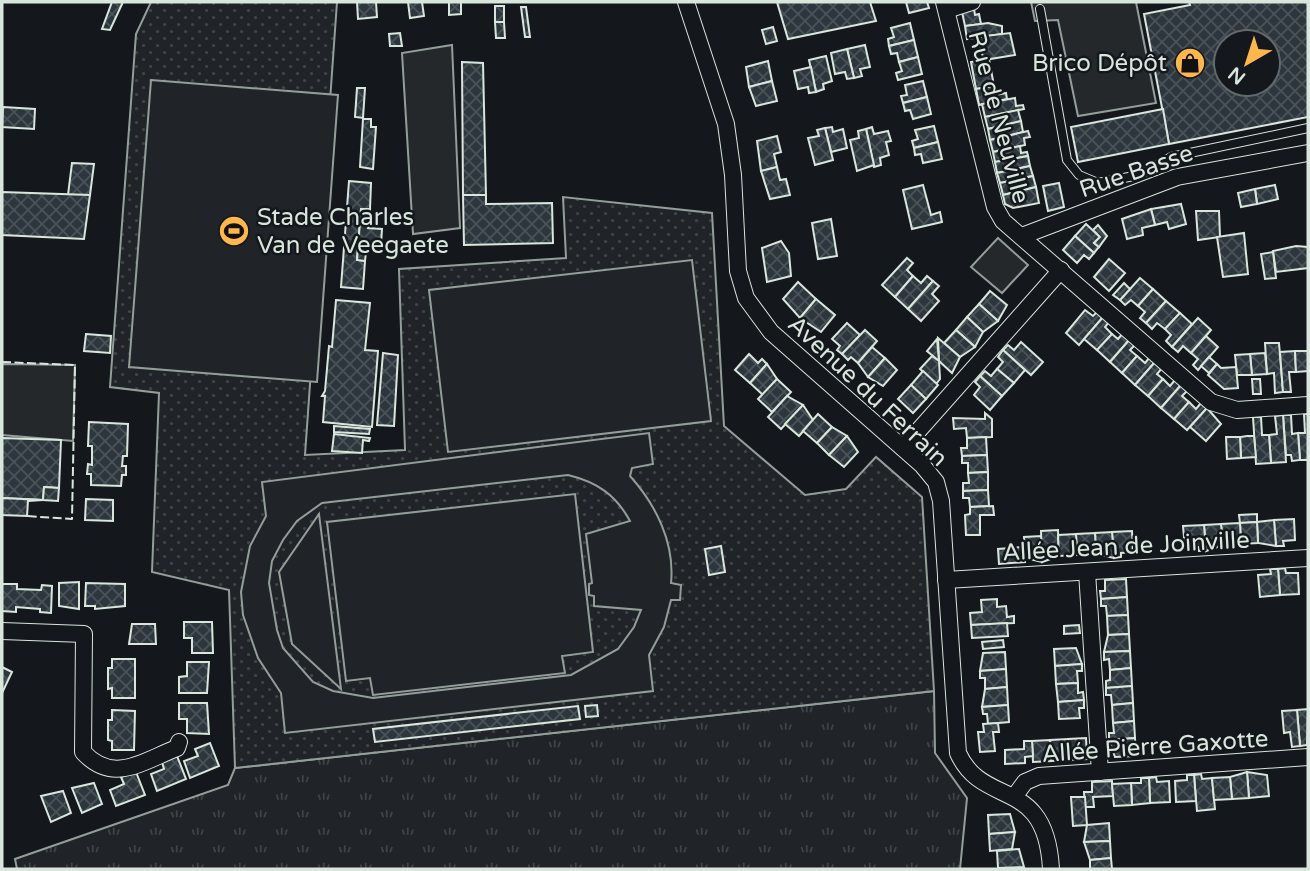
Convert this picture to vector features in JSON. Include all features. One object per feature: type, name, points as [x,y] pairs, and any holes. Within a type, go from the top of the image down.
[{"type":"street","name":"Avenue du Ferrain","points":[[686,2],[726,124],[733,175],[738,271],[746,298],[771,332],[904,448],[930,474],[940,491],[958,753],[962,762],[976,776],[1032,810],[1044,828],[1051,869]]},
{"type":"street","points":[[946,6],[972,2]]},
{"type":"street","name":"Rue de Neuville","points":[[946,6],[995,207],[1003,221],[1202,395],[1220,406],[1237,410],[1308,405]]},
{"type":"street","name":"Rue Basse","points":[[1022,236],[1177,177],[1308,152]]},
{"type":"street","points":[[904,448],[1061,270]]},
{"type":"street","name":"Allée Jean de Joinville","points":[[946,580],[1308,558]]},
{"type":"street","points":[[1087,572],[1100,772]]},
{"type":"street","points":[[2,631],[84,634],[83,752],[97,765],[108,770],[122,769],[177,748],[179,742]]},
{"type":"street","name":"Allée Pierre Gaxotte","points":[[1014,797],[1025,782],[1039,776],[1308,757]]},
{"type":"lane","points":[[1040,9],[1067,160],[1079,175],[1098,183],[1139,175],[1171,157],[1308,128]]},
{"type":"green space","points":[[151,2],[337,2],[305,455],[405,450],[399,269],[566,258],[563,197],[712,213],[724,426],[805,495],[846,489],[876,457],[922,497],[934,691],[235,768],[229,590],[152,572],[159,393],[110,387],[136,34]]},
{"type":"green space","name":"Stade Charles Van de Veegaete","points":[[151,80],[338,95],[317,382],[129,367]]},
{"type":"green space","points":[[692,260],[711,421],[448,452],[429,290]]},
{"type":"green space","points":[[649,433],[653,464],[632,468],[630,476],[648,499],[662,525],[670,553],[671,583],[681,585],[680,600],[671,600],[664,627],[649,655],[653,691],[285,733],[281,693],[258,658],[243,615],[241,592],[250,546],[266,516],[262,482]],"holes":[[[568,475],[605,491],[630,521],[586,534],[592,583],[589,584],[589,595],[594,596],[594,606],[641,610],[634,627],[618,649],[571,675],[373,698],[333,691],[313,682],[283,648],[269,583],[272,561],[297,521],[322,503]]]},
{"type":"green space","points":[[575,494],[593,652],[562,656],[565,673],[373,695],[370,678],[346,681],[327,522]]},
{"type":"green space","points":[[319,514],[341,689],[292,644],[279,572]]},
{"type":"green space","points":[[934,691],[935,753],[967,798],[960,869],[17,869],[15,859],[228,785],[235,768]]},
{"type":"shaded area","points":[[1031,2],[1136,2],[1156,103],[1078,116],[1058,20],[1035,21]]},
{"type":"shaded area","points":[[452,45],[460,228],[413,234],[402,53]]},
{"type":"shaded area","points":[[998,238],[1028,265],[1002,293],[971,267]]},
{"type":"shaded area","points":[[2,364],[75,365],[73,441],[2,435]]},
{"type":"building","points":[[112,2],[123,2],[110,30],[102,29]]},
{"type":"building","points":[[357,2],[376,2],[377,17],[358,19]]},
{"type":"building","points":[[408,2],[422,2],[424,16],[410,18]]},
{"type":"building","points":[[449,2],[461,2],[461,14],[449,15]]},
{"type":"building","points":[[777,2],[870,2],[876,21],[788,39]]},
{"type":"building","points":[[906,2],[927,2],[929,8],[909,13]]},
{"type":"building","name":"Brico Dépôt","points":[[1189,2],[1308,2],[1308,117],[1169,144],[1144,14],[1190,5]]},
{"type":"building","points":[[495,6],[504,6],[504,22],[495,22]]},
{"type":"building","points":[[521,7],[526,7],[530,37],[525,37]]},
{"type":"building","points":[[974,9],[975,15],[979,14],[981,24],[965,26],[962,12]]},
{"type":"building","points":[[495,22],[504,22],[505,38],[496,38]]},
{"type":"building","points":[[910,23],[914,40],[889,46],[888,39],[894,37],[891,28]]},
{"type":"building","points":[[988,23],[1002,26],[1002,34],[967,39],[965,26]]},
{"type":"building","points":[[773,27],[777,41],[766,44],[762,30]]},
{"type":"building","points":[[400,33],[402,46],[390,46],[389,34]]},
{"type":"building","points":[[1010,33],[1015,55],[984,60],[977,37]]},
{"type":"building","points":[[914,40],[918,57],[899,62],[897,53],[891,54],[889,46]]},
{"type":"building","points":[[865,45],[870,67],[860,69],[862,76],[854,78],[847,49]]},
{"type":"building","points":[[847,49],[854,78],[847,79],[845,72],[835,74],[831,53]]},
{"type":"building","points":[[826,56],[832,81],[823,84],[824,89],[816,92],[809,60]]},
{"type":"building","points":[[918,57],[922,74],[898,80],[896,73],[902,71],[899,62]]},
{"type":"building","points":[[989,59],[994,86],[976,89],[971,62]]},
{"type":"building","points":[[768,61],[772,81],[749,87],[746,67]]},
{"type":"building","points":[[462,62],[483,63],[486,195],[463,195]]},
{"type":"building","points":[[811,67],[816,92],[809,93],[808,87],[798,89],[794,71]]},
{"type":"building","points":[[772,81],[777,101],[756,106],[749,87]]},
{"type":"building","points":[[923,81],[927,97],[903,103],[901,96],[907,95],[905,85]]},
{"type":"building","points":[[994,86],[995,95],[1006,93],[1007,99],[979,105],[976,89]]},
{"type":"building","points":[[357,88],[365,88],[363,118],[355,117]]},
{"type":"building","points":[[927,97],[931,114],[913,119],[910,110],[905,111],[903,103]]},
{"type":"building","points":[[1015,98],[1016,106],[1023,105],[1024,109],[985,117],[982,104]]},
{"type":"building","points":[[3,107],[35,109],[34,129],[2,127]]},
{"type":"building","points":[[1163,109],[1169,144],[1078,162],[1071,127]]},
{"type":"building","points":[[1018,110],[1021,121],[988,129],[985,117]]},
{"type":"building","points":[[363,119],[371,119],[371,127],[376,127],[373,169],[360,167]]},
{"type":"building","points":[[1021,121],[1023,132],[990,140],[988,129]]},
{"type":"building","points":[[934,126],[938,142],[914,148],[912,141],[918,139],[915,130]]},
{"type":"building","points":[[832,127],[833,132],[843,129],[847,148],[831,152],[825,128]]},
{"type":"building","points":[[872,127],[874,134],[888,131],[891,141],[886,142],[889,155],[880,158],[881,165],[874,167],[866,129]]},
{"type":"building","points":[[825,128],[833,160],[815,165],[808,138],[819,136],[817,130]]},
{"type":"building","points":[[866,129],[874,165],[857,171],[850,140],[859,138],[858,131]]},
{"type":"building","points":[[1028,131],[1030,137],[1024,138],[1025,145],[993,152],[990,140]]},
{"type":"building","points":[[777,136],[781,152],[774,154],[777,167],[761,171],[757,141]]},
{"type":"building","points":[[938,142],[942,159],[923,163],[921,154],[915,155],[914,148]]},
{"type":"building","points":[[1020,146],[1021,153],[1027,152],[1028,156],[995,162],[993,152]]},
{"type":"building","points":[[1028,156],[1030,166],[997,173],[995,162]]},
{"type":"building","points":[[72,163],[94,164],[90,195],[68,195]]},
{"type":"building","points":[[1030,166],[1033,176],[1000,183],[997,173]]},
{"type":"building","points":[[777,167],[780,180],[786,179],[790,195],[770,199],[761,171]]},
{"type":"building","points":[[1033,176],[1036,187],[1003,195],[1000,183]]},
{"type":"building","points":[[349,181],[371,183],[370,209],[361,209],[357,260],[365,261],[363,289],[341,287]]},
{"type":"building","points":[[1059,183],[1064,207],[1048,211],[1043,186]]},
{"type":"building","points":[[923,185],[931,215],[940,212],[942,222],[912,229],[903,190]]},
{"type":"building","points":[[1275,185],[1278,199],[1257,204],[1255,189]]},
{"type":"building","points":[[1036,187],[1039,203],[1013,208],[1005,204],[1003,195]]},
{"type":"building","points":[[1255,189],[1257,204],[1241,207],[1238,193]]},
{"type":"building","points":[[2,192],[90,195],[84,239],[2,235]]},
{"type":"building","points":[[463,195],[486,195],[486,204],[552,203],[553,243],[464,245]]},
{"type":"building","points":[[1181,204],[1186,224],[1169,229],[1167,222],[1155,225],[1151,209]]},
{"type":"building","points":[[361,209],[370,209],[368,228],[382,229],[381,244],[367,243],[365,261],[357,260]]},
{"type":"building","points":[[1151,209],[1155,225],[1142,228],[1143,235],[1127,239],[1122,219]]},
{"type":"building","points":[[1196,211],[1219,211],[1220,237],[1198,240]]},
{"type":"building","points":[[831,219],[837,256],[818,259],[812,223]]},
{"type":"building","points":[[1086,224],[1100,237],[1094,243],[1099,247],[1094,253],[1075,236]]},
{"type":"building","points":[[1098,225],[1107,236],[1099,247],[1094,243],[1100,237],[1093,230]]},
{"type":"building","points":[[1244,233],[1248,274],[1223,277],[1217,237]]},
{"type":"building","points":[[1075,236],[1094,253],[1089,259],[1084,255],[1077,263],[1063,250]]},
{"type":"building","points":[[781,241],[789,253],[791,276],[767,282],[762,248]]},
{"type":"building","points":[[1296,246],[1308,247],[1308,268],[1276,272],[1273,251]]},
{"type":"building","points":[[1273,252],[1276,278],[1265,279],[1261,254]]},
{"type":"building","points":[[907,258],[913,263],[907,270],[913,276],[895,297],[882,285]]},
{"type":"building","points":[[1109,259],[1125,273],[1109,291],[1094,277]]},
{"type":"building","points":[[913,276],[921,283],[927,276],[933,281],[908,309],[895,297]]},
{"type":"building","points":[[1140,278],[1153,289],[1138,306],[1131,300],[1125,305],[1120,300]]},
{"type":"building","points":[[933,281],[939,286],[932,294],[939,301],[921,321],[908,309]]},
{"type":"building","points":[[798,282],[816,299],[800,318],[783,299]]},
{"type":"building","points":[[1124,283],[1130,289],[1120,300],[1113,295]]},
{"type":"building","points":[[1153,289],[1166,301],[1146,323],[1140,318],[1145,312],[1138,306]]},
{"type":"building","points":[[990,291],[1007,305],[998,321],[979,304]]},
{"type":"building","points":[[816,299],[835,315],[821,332],[800,318]]},
{"type":"building","points":[[336,300],[370,303],[365,350],[378,351],[372,427],[323,422],[325,396],[322,396],[325,391],[329,346],[332,347]]},
{"type":"building","points":[[1166,301],[1180,313],[1165,329],[1157,323],[1152,329],[1146,323]]},
{"type":"building","points":[[979,304],[998,321],[983,332],[967,317]]},
{"type":"building","points":[[1085,310],[1093,316],[1098,311],[1104,316],[1079,345],[1066,333]]},
{"type":"building","points":[[1180,313],[1192,324],[1172,347],[1166,341],[1171,335],[1165,329]]},
{"type":"building","points":[[1104,316],[1110,321],[1105,327],[1112,334],[1097,350],[1084,339]]},
{"type":"building","points":[[967,317],[983,332],[975,347],[956,330]]},
{"type":"building","points":[[1198,318],[1211,330],[1191,353],[1183,346],[1178,352],[1172,347]]},
{"type":"building","points":[[847,323],[860,335],[842,354],[837,350],[840,346],[832,339]]},
{"type":"building","points":[[865,330],[877,341],[858,363],[851,357],[848,360],[842,354]]},
{"type":"building","points":[[956,330],[975,347],[960,357],[944,343]]},
{"type":"building","points":[[1123,333],[1130,339],[1110,362],[1097,350],[1112,334],[1118,339]]},
{"type":"building","points":[[86,334],[111,336],[110,353],[84,351]]},
{"type":"building","points":[[1206,336],[1218,347],[1198,370],[1193,365],[1198,359],[1191,353]]},
{"type":"building","points":[[938,338],[960,357],[952,373],[939,361]]},
{"type":"building","points":[[937,339],[939,361],[927,351]]},
{"type":"building","points":[[1130,339],[1136,344],[1130,350],[1137,356],[1122,373],[1110,362]]},
{"type":"building","points":[[1021,342],[1043,362],[1031,375],[1003,350],[1008,345],[1014,350]]},
{"type":"building","points":[[1265,343],[1279,343],[1283,392],[1275,393],[1274,373],[1267,374]]},
{"type":"building","points":[[872,347],[885,358],[868,377],[858,363]]},
{"type":"building","points":[[1003,350],[1025,370],[1014,383],[997,369],[1003,362],[998,357]]},
{"type":"building","points":[[1295,351],[1296,372],[1289,372],[1291,392],[1283,392],[1280,352]]},
{"type":"building","points":[[1295,351],[1308,351],[1308,371],[1296,372]]},
{"type":"building","points":[[383,353],[398,355],[394,426],[377,425]]},
{"type":"building","points":[[1265,353],[1267,374],[1252,375],[1250,354]]},
{"type":"building","points":[[749,354],[758,363],[762,359],[767,364],[750,383],[735,370]]},
{"type":"building","points":[[1250,354],[1252,375],[1237,375],[1235,355]]},
{"type":"building","points":[[932,356],[939,361],[940,379],[936,384],[920,369]]},
{"type":"building","points":[[1137,356],[1145,363],[1150,357],[1155,362],[1135,385],[1122,373]]},
{"type":"building","points":[[1209,357],[1217,364],[1209,373],[1201,366]]},
{"type":"building","points":[[885,358],[897,370],[883,386],[868,377]]},
{"type":"building","points":[[1155,362],[1162,368],[1157,374],[1163,379],[1148,396],[1135,385]]},
{"type":"building","points":[[767,364],[777,379],[763,395],[750,383]]},
{"type":"building","points":[[1217,364],[1221,368],[1236,367],[1238,388],[1224,389],[1208,375]]},
{"type":"building","points":[[997,369],[1014,383],[1002,396],[980,376],[985,371],[991,376]]},
{"type":"building","points":[[923,371],[938,385],[926,399],[911,385]]},
{"type":"building","points":[[980,376],[1002,396],[990,410],[974,395],[980,387],[975,382]]},
{"type":"building","points":[[777,379],[791,392],[772,412],[758,399]]},
{"type":"building","points":[[1163,379],[1170,386],[1175,380],[1181,385],[1161,408],[1148,396]]},
{"type":"building","points":[[1252,379],[1260,379],[1261,394],[1253,394]]},
{"type":"building","points":[[911,385],[926,399],[913,413],[898,399]]},
{"type":"building","points":[[1181,385],[1187,391],[1182,396],[1189,402],[1174,419],[1161,408]]},
{"type":"building","points":[[787,396],[803,405],[781,429],[768,417]]},
{"type":"building","points":[[1189,402],[1196,409],[1201,403],[1207,408],[1187,430],[1174,419]]},
{"type":"building","points":[[803,405],[813,420],[799,436],[785,424]]},
{"type":"building","points":[[1207,408],[1221,424],[1206,441],[1190,427]]},
{"type":"building","points":[[985,413],[992,419],[992,437],[967,438],[966,428],[954,429],[953,418],[985,419]]},
{"type":"building","points":[[818,414],[832,427],[817,443],[803,431]]},
{"type":"building","points":[[1304,414],[1308,414],[1308,460],[1300,460],[1298,433],[1305,433]]},
{"type":"building","points":[[1283,415],[1291,415],[1292,434],[1298,433],[1300,460],[1292,461],[1291,455],[1286,455]]},
{"type":"building","points":[[1283,415],[1286,462],[1271,463],[1269,435],[1277,434],[1275,416]]},
{"type":"building","points":[[1253,417],[1261,417],[1262,435],[1269,435],[1271,463],[1256,464]]},
{"type":"building","points":[[89,422],[128,424],[127,456],[123,456],[122,466],[126,466],[126,475],[122,475],[121,486],[91,485],[91,474],[87,474],[88,464],[92,465],[92,446],[88,446]]},
{"type":"building","points":[[334,426],[370,429],[369,434],[334,432]]},
{"type":"building","points":[[832,427],[847,436],[829,455],[817,443]]},
{"type":"building","points":[[334,434],[370,438],[369,441],[363,440],[362,453],[332,451]]},
{"type":"building","points":[[847,436],[858,452],[844,467],[829,455]]},
{"type":"building","points":[[1254,436],[1256,457],[1241,458],[1240,437]]},
{"type":"building","points":[[986,437],[987,455],[962,456],[961,448],[967,448],[967,438]]},
{"type":"building","points":[[1226,437],[1240,437],[1241,458],[1227,459]]},
{"type":"building","points":[[2,438],[61,440],[59,488],[44,487],[43,500],[2,498]]},
{"type":"building","points":[[987,455],[988,472],[968,473],[968,463],[962,463],[962,456]]},
{"type":"building","points":[[988,472],[988,490],[963,491],[963,483],[969,483],[968,473]]},
{"type":"building","points":[[44,487],[59,488],[58,501],[43,500]]},
{"type":"building","points":[[988,490],[989,506],[970,507],[969,498],[963,498],[963,491]]},
{"type":"building","points":[[2,498],[43,500],[28,501],[27,516],[2,515]]},
{"type":"building","points":[[86,499],[113,500],[113,521],[85,520]]},
{"type":"building","points":[[993,506],[994,515],[980,515],[980,535],[966,535],[965,515],[970,514],[970,507]]},
{"type":"building","points":[[1257,514],[1257,522],[1240,523],[1239,515]]},
{"type":"building","points":[[1294,519],[1295,540],[1283,541],[1284,546],[1276,546],[1274,520]]},
{"type":"building","points":[[1274,520],[1276,546],[1258,543],[1257,522]]},
{"type":"building","points":[[1257,522],[1258,543],[1241,544],[1240,523]]},
{"type":"building","points":[[1240,523],[1241,544],[1223,545],[1221,524]]},
{"type":"building","points":[[1221,524],[1223,545],[1206,551],[1204,525]]},
{"type":"building","points":[[1204,525],[1206,551],[1199,551],[1198,547],[1185,548],[1183,526]]},
{"type":"building","points":[[1058,530],[1059,556],[1042,562],[1041,531]]},
{"type":"building","points":[[1132,531],[1133,552],[1121,553],[1121,557],[1114,558],[1112,532]]},
{"type":"building","points":[[1112,532],[1114,558],[1096,554],[1095,533]]},
{"type":"building","points":[[1095,533],[1096,554],[1077,555],[1076,534]]},
{"type":"building","points":[[1076,534],[1077,555],[1059,556],[1058,535]]},
{"type":"building","points":[[1041,536],[1042,562],[1025,558],[1024,537]]},
{"type":"building","points":[[721,546],[725,572],[709,575],[705,549]]},
{"type":"building","points":[[1024,547],[1025,562],[999,564],[998,549]]},
{"type":"building","points":[[1285,568],[1286,573],[1298,573],[1299,594],[1280,595],[1278,569]]},
{"type":"building","points":[[1270,569],[1278,569],[1280,595],[1260,597],[1258,575],[1271,574]]},
{"type":"building","points":[[1126,579],[1127,597],[1101,599],[1100,591],[1105,591],[1105,580]]},
{"type":"building","points":[[79,582],[79,609],[59,606],[59,583]]},
{"type":"building","points":[[86,583],[125,584],[125,606],[95,609],[95,606],[85,606]]},
{"type":"building","points":[[2,584],[17,584],[17,589],[41,590],[42,585],[52,586],[51,613],[16,607],[16,612],[2,611]]},
{"type":"building","points":[[1127,597],[1128,615],[1107,616],[1106,606],[1101,606],[1101,599]]},
{"type":"building","points":[[997,599],[997,607],[1006,606],[1007,617],[1014,616],[1014,623],[971,625],[970,613],[982,612],[981,600]]},
{"type":"building","points":[[1128,615],[1129,634],[1108,635],[1107,616]]},
{"type":"building","points":[[184,622],[212,622],[213,653],[192,653],[192,638],[184,638]]},
{"type":"building","points":[[1007,623],[1008,636],[972,638],[971,625]]},
{"type":"building","points":[[132,624],[155,624],[156,644],[129,644]]},
{"type":"building","points":[[1079,625],[1080,633],[1064,634],[1064,626]]},
{"type":"building","points":[[1129,634],[1130,651],[1104,652],[1108,635]]},
{"type":"building","points":[[1003,640],[1004,647],[983,649],[982,642]]},
{"type":"building","points":[[1076,648],[1082,664],[1055,666],[1054,649]]},
{"type":"building","points":[[1130,651],[1131,668],[1110,670],[1109,659],[1104,660],[1104,652]]},
{"type":"building","points":[[1005,652],[1006,669],[980,671],[983,653]]},
{"type":"building","points":[[112,659],[135,659],[135,698],[112,698],[112,688],[108,689],[108,668],[112,668]]},
{"type":"building","points":[[187,662],[209,662],[207,693],[179,693],[179,677],[187,676]]},
{"type":"building","points":[[1082,664],[1082,671],[1077,671],[1078,683],[1056,684],[1055,666]]},
{"type":"building","points":[[2,667],[12,672],[2,693]]},
{"type":"building","points":[[1131,668],[1132,686],[1106,688],[1106,681],[1110,680],[1110,670]]},
{"type":"building","points":[[1006,669],[1007,687],[985,689],[985,678],[980,678],[980,671]]},
{"type":"building","points":[[1078,683],[1078,693],[1083,692],[1084,700],[1058,702],[1056,684]]},
{"type":"building","points":[[1132,686],[1133,703],[1112,705],[1111,695],[1106,695],[1106,688]]},
{"type":"building","points":[[1007,687],[1008,705],[982,707],[985,689]]},
{"type":"building","points":[[1084,700],[1084,708],[1079,708],[1080,718],[1059,719],[1058,702]]},
{"type":"building","points":[[179,703],[207,703],[209,734],[187,733],[187,719],[179,719]]},
{"type":"building","points":[[1133,703],[1134,721],[1113,723],[1112,705]]},
{"type":"building","points":[[597,705],[598,716],[586,717],[585,706]]},
{"type":"building","points":[[1008,705],[1009,722],[988,724],[987,714],[983,714],[982,707]]},
{"type":"building","points":[[578,706],[580,719],[375,742],[373,729]]},
{"type":"building","points":[[1308,709],[1307,745],[1300,746],[1297,710]]},
{"type":"building","points":[[112,710],[135,711],[134,750],[112,750],[112,741],[108,740],[108,720],[112,720]]},
{"type":"building","points":[[1297,710],[1300,746],[1292,747],[1290,732],[1284,733],[1282,711]]},
{"type":"building","points":[[1134,721],[1135,738],[1109,740],[1109,733],[1114,733],[1113,723]]},
{"type":"building","points":[[998,723],[999,732],[993,732],[995,751],[980,752],[978,732],[984,732],[983,724]]},
{"type":"building","points":[[1086,738],[1087,759],[1069,760],[1068,739]]},
{"type":"building","points":[[1135,738],[1136,756],[1115,757],[1109,740]]},
{"type":"building","points":[[1068,739],[1069,760],[1051,761],[1050,740]]},
{"type":"building","points":[[1050,740],[1051,761],[1033,762],[1032,741]]},
{"type":"building","points":[[1024,741],[1032,741],[1033,756],[1025,757],[1025,763],[1005,764],[1005,750],[1024,749]]},
{"type":"building","points":[[210,743],[219,766],[190,778],[184,761],[198,756],[195,749]]},
{"type":"building","points":[[177,756],[186,779],[157,791],[151,774],[164,769],[162,762]]},
{"type":"building","points":[[136,772],[145,795],[116,806],[110,790],[124,784],[121,777]]},
{"type":"building","points":[[1247,772],[1267,775],[1269,796],[1249,798]]},
{"type":"building","points":[[1247,772],[1249,798],[1232,799],[1230,777]]},
{"type":"building","points":[[1201,774],[1202,779],[1212,778],[1215,809],[1197,811],[1194,775]]},
{"type":"building","points":[[1187,775],[1194,775],[1196,801],[1176,802],[1175,781],[1187,780]]},
{"type":"building","points":[[1156,777],[1157,782],[1169,781],[1170,802],[1150,803],[1149,778]]},
{"type":"building","points":[[1230,777],[1232,799],[1214,800],[1212,778]]},
{"type":"building","points":[[1141,778],[1149,778],[1150,803],[1132,805],[1131,783],[1141,783]]},
{"type":"building","points":[[1112,781],[1113,796],[1093,797],[1094,807],[1085,807],[1084,792],[1092,792],[1092,782]]},
{"type":"building","points":[[94,783],[102,804],[82,813],[72,788]]},
{"type":"building","points":[[1131,783],[1132,805],[1114,806],[1112,784]]},
{"type":"building","points":[[63,791],[71,813],[51,822],[41,796]]},
{"type":"building","points":[[1071,797],[1085,797],[1087,825],[1073,826]]},
{"type":"building","points":[[1010,814],[1015,832],[989,834],[988,815]]},
{"type":"building","points":[[1109,823],[1110,841],[1084,842],[1087,825]]},
{"type":"building","points":[[1015,832],[1012,849],[990,851],[989,834]]},
{"type":"building","points":[[1110,841],[1111,858],[1090,860],[1084,842]]},
{"type":"building","points":[[1019,849],[1024,867],[998,868],[997,851]]},
{"type":"building","points":[[1111,858],[1112,869],[1090,869],[1090,860]]},
{"type":"fence","points":[[2,362],[75,365],[72,519],[27,516]]},
{"type":"place","name":"Brico Dépôt","points":[[1190,63]]},
{"type":"place","name":"Stade Charles Van de Veegaete","points":[[234,231]]}]
